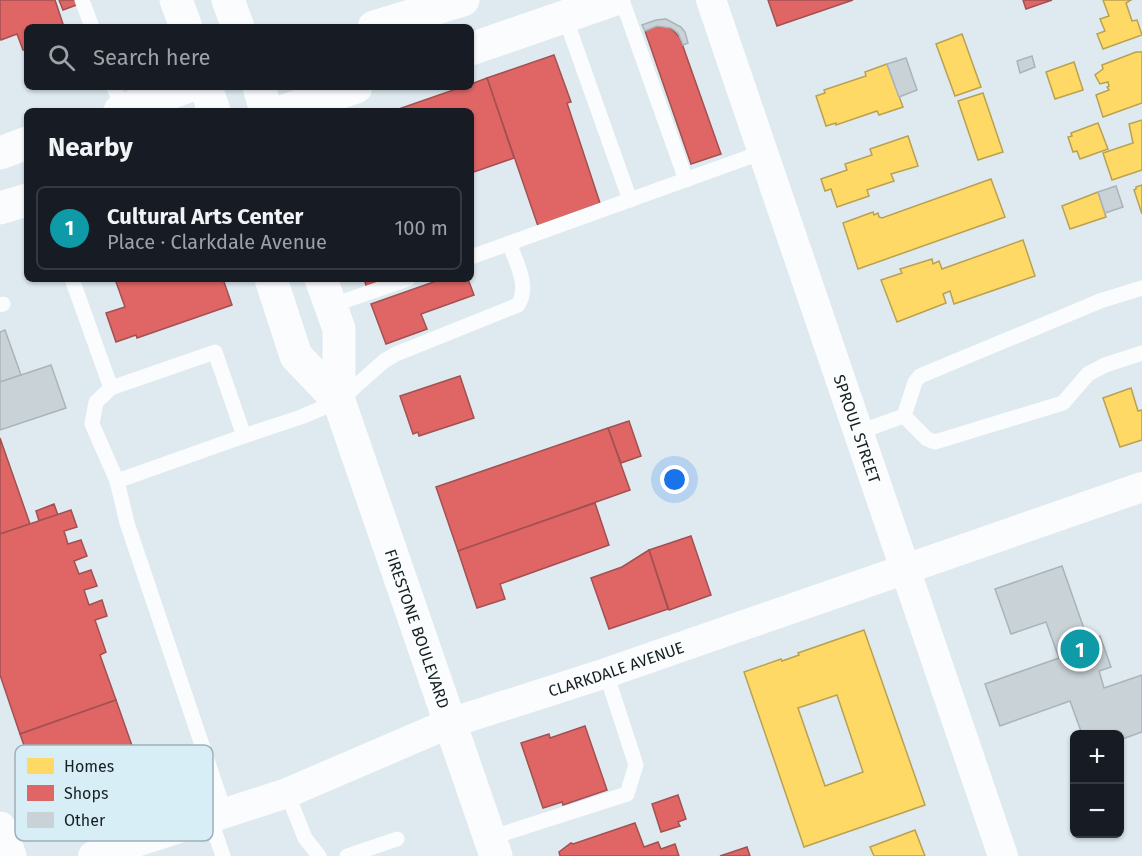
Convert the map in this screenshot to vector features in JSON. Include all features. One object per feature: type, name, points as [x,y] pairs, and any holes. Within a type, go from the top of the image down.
[{"type":"street","points":[[176,0],[185,24]]},
{"type":"street","points":[[228,0],[237,24]]},
{"type":"street","points":[[474,47],[613,0]]},
{"type":"street","name":"SPROUL STREET","points":[[711,0],[1003,856]]},
{"type":"street","points":[[383,24],[446,2]]},
{"type":"street","points":[[119,103],[173,90]]},
{"type":"street","points":[[207,90],[213,108]]},
{"type":"street","points":[[260,90],[265,108]]},
{"type":"street","points":[[293,108],[347,90]]},
{"type":"street","points":[[0,153],[24,144]]},
{"type":"street","points":[[0,208],[24,201]]},
{"type":"street","name":"FIRESTONE BOULEVARD","points":[[272,282],[296,356],[339,401]]},
{"type":"street","name":"FIRESTONE BOULEVARD","points":[[326,293],[339,329],[339,401],[493,847]]},
{"type":"street","name":"CLARKDALE AVENUE","points":[[213,817],[287,793],[450,723],[606,674],[904,568],[1142,487]]},
{"type":"street","points":[[0,828],[10,856]]},
{"type":"street","name":"CLARKDALE AVENUE","points":[[93,856],[140,841]]},
{"type":"lane","points":[[82,0],[91,24]]},
{"type":"lane","points":[[622,0],[686,180]]},
{"type":"lane","points":[[565,17],[630,200]]},
{"type":"lane","points":[[474,255],[763,152]]},
{"type":"lane","points":[[117,481],[301,417],[339,401],[390,357],[498,315],[520,303],[524,293],[522,280],[509,243]]},
{"type":"lane","points":[[73,282],[111,388]]},
{"type":"lane","points":[[326,293],[390,282]]},
{"type":"lane","points":[[904,416],[915,382],[920,376],[1100,301],[1142,288]]},
{"type":"lane","points":[[195,745],[127,523],[117,481],[92,424],[96,402],[111,388],[215,352],[244,436]]},
{"type":"lane","points":[[904,416],[927,440],[935,442],[1063,403],[1088,374],[1142,353]]},
{"type":"lane","points":[[860,432],[904,416]]},
{"type":"lane","points":[[493,847],[627,794],[636,765],[606,674]]},
{"type":"lane","points":[[287,793],[305,838],[319,856]]},
{"type":"lane","points":[[213,803],[223,856]]},
{"type":"lane","points":[[347,856],[398,839]]},
{"type":"building: Homes","points":[[1103,0],[1131,0],[1126,3],[1132,21],[1137,20],[1142,35],[1103,49],[1097,34],[1105,31],[1100,19],[1109,16]]},
{"type":"building: Homes","points":[[962,34],[981,87],[955,96],[936,44]]},
{"type":"building: Homes","points":[[1136,52],[1142,52],[1142,103],[1103,117],[1096,95],[1109,90],[1107,87],[1109,86],[1108,82],[1100,84],[1095,75],[1103,69],[1102,65]]},
{"type":"building: Homes","points":[[1074,62],[1083,90],[1055,99],[1046,72]]},
{"type":"building: Homes","points":[[887,64],[903,107],[879,115],[877,111],[836,125],[836,123],[826,126],[816,96],[825,93],[824,90],[866,76],[865,72]]},
{"type":"building: Homes","points":[[983,93],[1003,152],[978,160],[958,101]]},
{"type":"building: Homes","points":[[1142,120],[1142,170],[1112,180],[1103,153],[1133,143],[1129,124]]},
{"type":"building: Homes","points":[[1098,123],[1108,149],[1080,159],[1077,151],[1073,152],[1068,137],[1072,136],[1071,133]]},
{"type":"building: Homes","points":[[908,136],[918,166],[891,174],[894,181],[867,190],[869,196],[837,207],[831,189],[825,191],[821,179],[847,170],[845,164],[872,155],[870,149]]},
{"type":"building: Homes","points":[[991,179],[1005,217],[858,269],[843,223],[873,212],[874,215],[878,213],[882,218]]},
{"type":"building: Homes","points":[[1142,185],[1142,214],[1134,190]]},
{"type":"building: Homes","points":[[1098,192],[1106,217],[1070,229],[1062,206]]},
{"type":"building: Homes","points":[[1023,240],[1035,276],[954,304],[950,291],[943,294],[946,303],[897,322],[881,280],[902,273],[900,269],[932,259],[933,264],[939,261],[942,269]]},
{"type":"building: Homes","points":[[1131,388],[1138,411],[1142,410],[1142,440],[1120,447],[1103,398]]},
{"type":"building: Homes","points":[[864,630],[925,805],[804,847],[744,672],[799,655],[798,653]],"holes":[[[837,695],[863,772],[825,786],[798,708]]]},
{"type":"building: Homes","points":[[915,830],[925,856],[874,856],[870,847]]},
{"type":"building: Shops","points":[[0,0],[55,0],[63,24],[24,24],[23,50],[17,34],[1,40]]},
{"type":"building: Shops","points":[[59,0],[90,0],[63,10]]},
{"type":"building: Shops","points":[[768,0],[853,0],[777,26]]},
{"type":"building: Shops","points":[[1023,0],[1052,0],[1026,9]]},
{"type":"building: Shops","points":[[657,26],[671,28],[680,38],[721,154],[691,164],[645,31]]},
{"type":"building: Shops","points":[[554,55],[571,102],[567,103],[600,203],[538,226],[487,78]]},
{"type":"building: Shops","points":[[487,78],[514,158],[474,172],[474,108],[402,108],[453,90],[474,90],[474,83]]},
{"type":"building: Shops","points":[[116,282],[224,282],[232,305],[137,338],[136,335],[116,342],[106,313],[125,307]]},
{"type":"building: Shops","points":[[365,282],[384,282],[367,288]]},
{"type":"building: Shops","points":[[433,282],[469,282],[474,295],[421,314],[427,329],[386,344],[371,304]]},
{"type":"building: Shops","points":[[460,376],[474,418],[419,436],[418,432],[413,434],[400,396]]},
{"type":"building: Shops","points":[[629,421],[641,456],[621,463],[608,428]]},
{"type":"building: Shops","points":[[608,428],[630,490],[458,551],[436,487]]},
{"type":"building: Shops","points":[[0,438],[30,524],[0,534]]},
{"type":"building: Shops","points":[[595,503],[609,545],[500,584],[505,599],[477,608],[458,551]]},
{"type":"building: Shops","points":[[54,504],[58,515],[39,521],[36,511]]},
{"type":"building: Shops","points":[[71,510],[77,527],[64,531],[68,544],[81,540],[87,556],[74,561],[79,574],[91,570],[97,586],[84,590],[89,605],[102,600],[107,616],[95,620],[106,652],[100,655],[116,700],[20,734],[0,675],[0,534]]},
{"type":"building: Shops","points":[[691,536],[711,595],[669,610],[649,550]]},
{"type":"building: Shops","points":[[649,550],[668,609],[609,629],[591,578],[622,567]]},
{"type":"building: Shops","points":[[116,700],[132,745],[24,745],[20,734]]},
{"type":"building: Shops","points":[[585,726],[607,790],[563,805],[562,802],[543,808],[521,743],[549,734],[550,738]]},
{"type":"building: Shops","points":[[678,795],[686,819],[678,822],[680,826],[661,832],[652,804]]},
{"type":"building: Shops","points":[[635,823],[644,847],[658,842],[661,849],[675,844],[679,856],[560,856],[559,852],[571,843]]},
{"type":"building: Shops","points":[[747,847],[750,856],[720,856]]},
{"type":"building: Other","points":[[666,19],[681,27],[688,43],[683,45],[678,33],[671,28],[657,26],[645,31],[642,25]]},
{"type":"building: Other","points":[[1032,56],[1035,67],[1020,73],[1017,61]]},
{"type":"building: Other","points":[[906,58],[917,90],[899,97],[887,64]]},
{"type":"building: Other","points":[[1116,186],[1123,207],[1105,213],[1098,192]]},
{"type":"building: Other","points":[[5,330],[21,375],[0,382],[0,332]]},
{"type":"building: Other","points":[[51,365],[66,408],[0,430],[0,382]]},
{"type":"building: Other","points":[[1062,566],[1088,640],[1100,636],[1111,667],[1099,671],[1104,688],[1142,675],[1142,732],[1124,739],[1124,730],[1081,730],[1070,701],[1000,726],[985,684],[1059,658],[1046,622],[1011,634],[995,589]]},
{"type":"place","name":"Cultural Arts Center","points":[[1080,649]]}]
